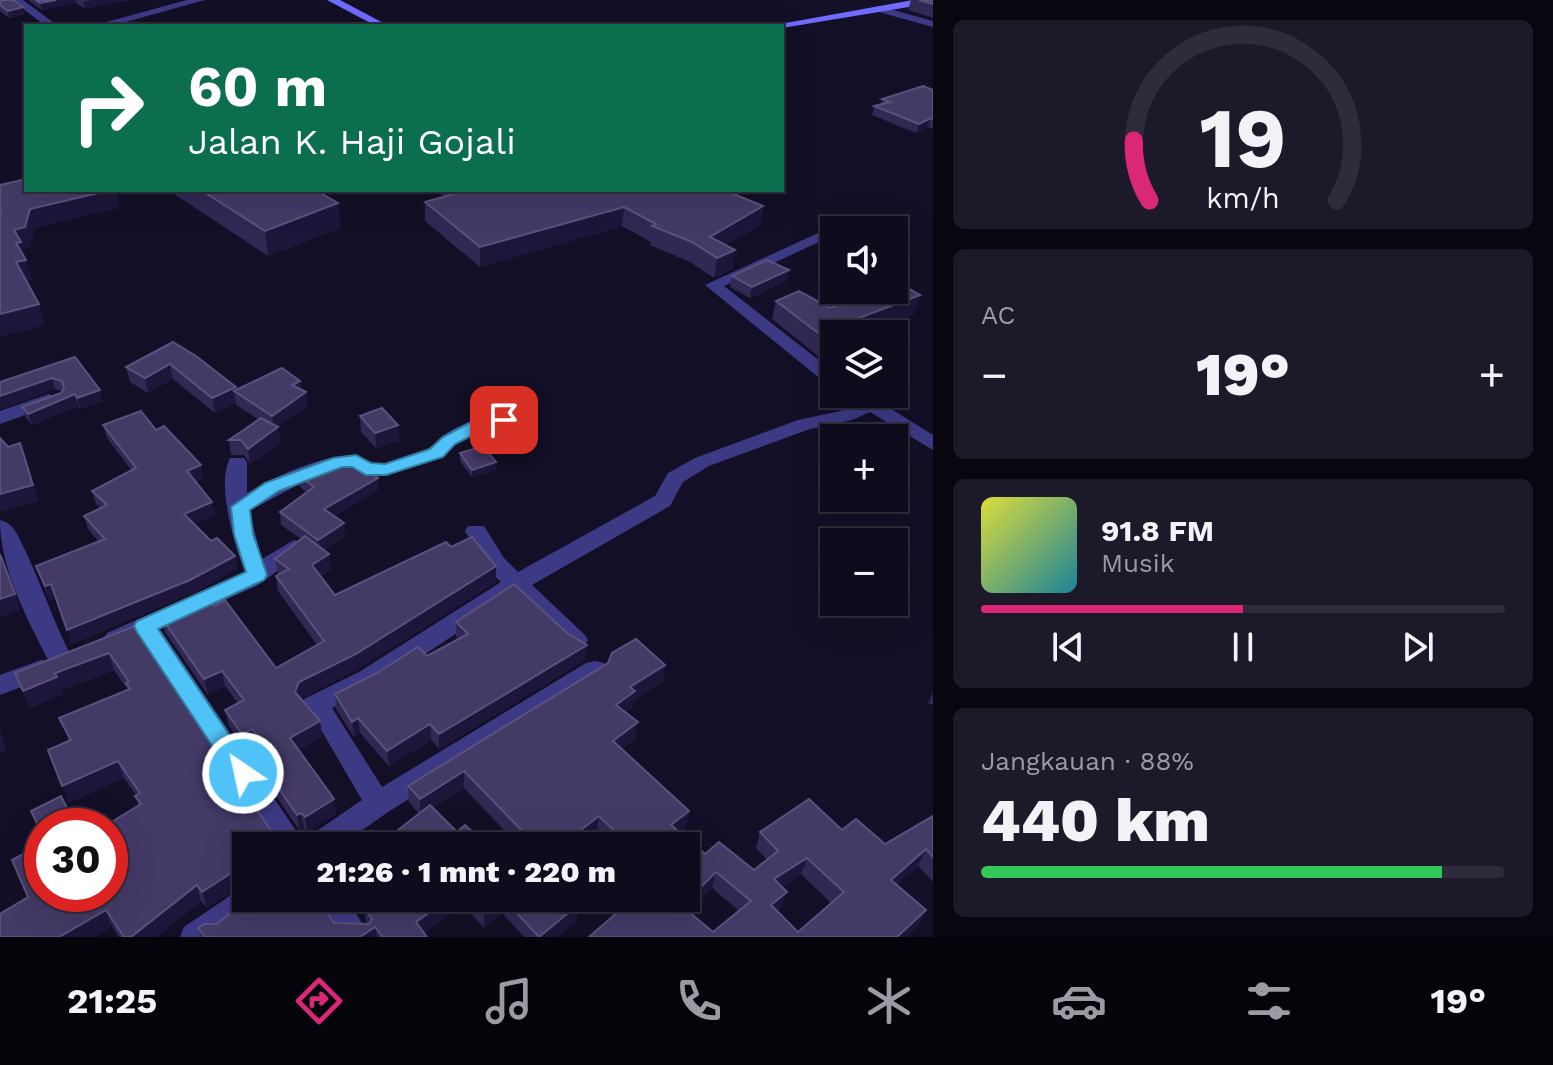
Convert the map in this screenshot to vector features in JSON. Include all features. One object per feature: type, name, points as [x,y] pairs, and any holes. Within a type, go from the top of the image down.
[{"type":"street","points":[[16,0],[50,24]]},
{"type":"street","points":[[102,24],[132,13],[200,0]]},
{"type":"street","points":[[332,0],[380,24]]},
{"type":"street","points":[[784,24],[931,0]]},
{"type":"street","points":[[879,9],[933,24]]},
{"type":"street","points":[[132,13],[144,24]]},
{"type":"street","points":[[820,236],[713,285],[820,370]]},
{"type":"street","points":[[0,418],[56,398]]},
{"type":"street","points":[[378,804],[329,721],[313,706],[368,679],[516,582],[663,501],[682,472],[805,424],[845,416],[853,408]]},
{"type":"street","points":[[876,408],[933,444]]},
{"type":"street","points":[[240,507],[272,487],[319,468],[356,461],[366,469],[386,470],[436,453],[449,440],[477,426],[504,420]]},
{"type":"street","points":[[0,685],[145,626],[257,575],[243,534],[235,480],[237,462]]},
{"type":"street","points":[[0,527],[8,537],[41,621],[61,660]]},
{"type":"street","points":[[476,531],[496,564],[576,640]]},
{"type":"street","points":[[250,579],[294,548]]},
{"type":"street","points":[[145,626],[283,832]]},
{"type":"street","points":[[338,832],[595,670]]},
{"type":"street","points":[[195,937],[232,910]]},
{"type":"street","points":[[339,912],[356,937]]},
{"type":"building","points":[[0,0],[13,0],[23,7],[8,11],[0,5]]},
{"type":"building","points":[[923,86],[933,90],[933,119],[919,124],[874,106],[890,102],[882,99]]},
{"type":"building","points":[[24,179],[24,192],[102,192],[30,209],[25,227],[14,230],[21,242],[16,243],[26,260],[16,262],[39,304],[0,314],[1,211],[0,185]]},
{"type":"building","points":[[204,192],[319,192],[338,203],[265,231]]},
{"type":"building","points":[[461,192],[729,192],[763,206],[710,237],[735,250],[717,258],[692,242],[652,226],[656,224],[624,207],[480,247],[425,202]]},
{"type":"building","points":[[767,260],[789,270],[752,287],[732,276]]},
{"type":"building","points":[[908,288],[920,295],[908,300]]},
{"type":"building","points":[[799,291],[830,308],[841,304],[896,304],[854,320],[820,320],[820,334],[776,301]]},
{"type":"building","points":[[173,342],[236,387],[212,398],[170,364],[145,378],[126,367]]},
{"type":"building","points":[[75,357],[100,390],[77,398],[75,394],[28,414],[22,407],[61,393],[64,388],[62,381],[52,378],[0,396],[0,382]]},
{"type":"building","points":[[282,368],[300,381],[292,385],[306,392],[272,416],[234,391]]},
{"type":"building","points":[[382,408],[398,425],[375,433],[360,416]]},
{"type":"building","points":[[141,411],[156,430],[164,426],[201,465],[187,471],[212,502],[184,514],[211,541],[217,538],[235,556],[190,580],[67,630],[51,584],[45,586],[36,566],[105,539],[84,516],[107,505],[92,491],[136,468],[103,425]]},
{"type":"building","points":[[261,418],[278,427],[248,449],[241,440],[229,440]]},
{"type":"building","points":[[0,438],[8,447],[20,443],[33,485],[0,494]]},
{"type":"building","points":[[484,446],[496,462],[472,470],[460,453]]},
{"type":"building","points":[[350,459],[378,478],[324,509],[344,523],[318,540],[280,512],[314,487],[299,475],[317,465]]},
{"type":"building","points":[[305,536],[329,554],[312,565],[335,595],[446,542],[451,547],[472,537],[496,566],[356,654],[299,682],[295,692],[320,721],[290,738],[334,799],[305,817],[301,813],[297,815],[261,763],[273,757],[252,729],[242,734],[225,710],[244,700],[222,671],[204,679],[161,617],[206,596],[214,606],[225,600],[276,668],[324,641],[276,576],[289,569],[275,559]]},
{"type":"building","points":[[0,554],[15,594],[0,599]]},
{"type":"building","points":[[514,584],[567,633],[587,645],[439,734],[430,724],[387,751],[358,718],[352,722],[335,694],[377,673],[418,647],[427,656],[468,634],[456,622]]},
{"type":"building","points":[[135,626],[272,832],[232,832],[232,872],[202,892],[197,885],[131,937],[124,937],[107,912],[128,912],[128,812],[141,804],[135,796],[140,793],[118,761],[62,786],[48,750],[71,740],[59,718],[130,689],[126,683],[129,682],[109,653],[55,673],[57,677],[23,691],[15,673]]},
{"type":"building","points":[[636,639],[665,665],[630,687],[635,691],[616,705],[638,722],[613,741],[689,811],[671,825],[679,832],[616,832],[599,816],[578,832],[523,832],[464,771],[420,799],[408,786],[608,663],[612,653]]},
{"type":"building","points":[[61,796],[67,808],[37,808]]},
{"type":"building","points":[[809,799],[842,830],[856,819],[885,844],[933,816],[933,857],[926,849],[891,880],[926,910],[897,937],[589,937],[618,912],[689,912],[713,932],[751,901],[716,872],[700,888],[700,850],[705,854],[719,842],[754,870],[778,851],[760,832]],"holes":[[[807,858],[844,892],[798,932],[771,905],[787,892],[774,879]]]},
{"type":"building","points":[[430,805],[457,832],[396,832]]},
{"type":"building","points":[[465,825],[473,832],[457,832]]},
{"type":"building","points":[[24,854],[24,888],[12,860]]},
{"type":"building","points":[[24,899],[24,912],[103,912],[59,937],[0,937],[0,914]]},
{"type":"building","points":[[232,912],[327,912],[334,923],[369,924],[372,919],[367,912],[430,912],[416,922],[427,937],[383,937],[375,927],[360,937],[205,937],[198,928],[204,924],[216,924]]},
{"type":"building","points":[[516,912],[569,912],[539,937]]},
{"type":"route","points":[[243,773],[145,626],[257,575],[243,534],[240,507],[272,487],[339,462],[356,461],[366,469],[386,470],[436,453],[455,436],[477,426],[504,420]]}]
